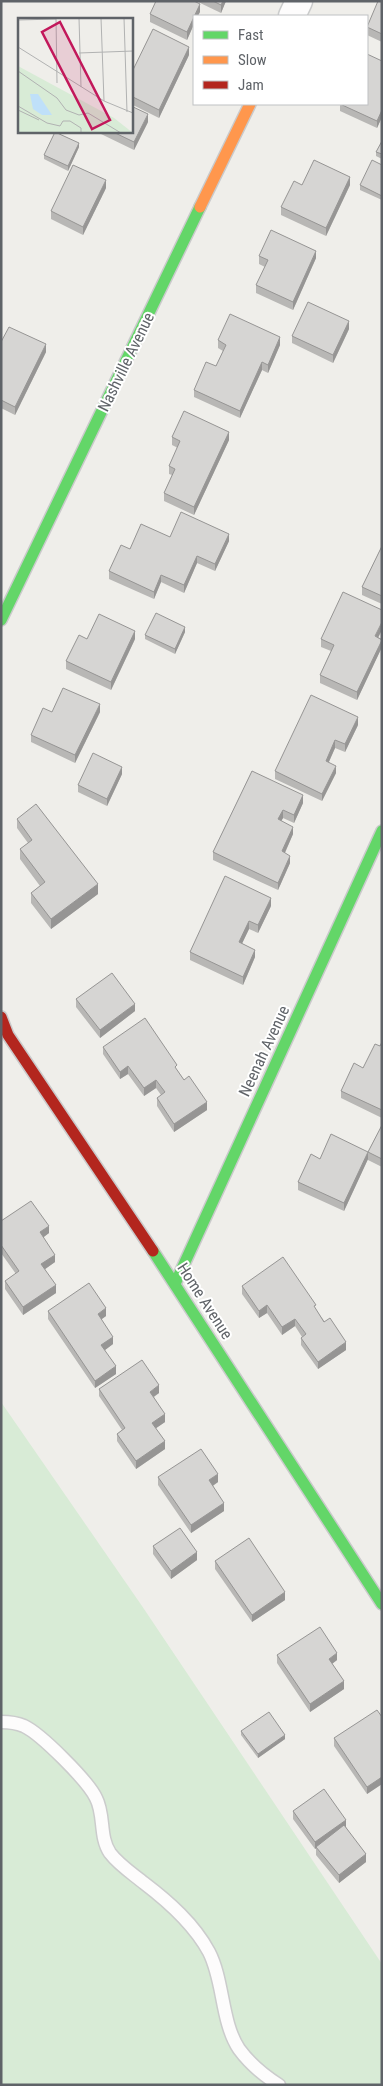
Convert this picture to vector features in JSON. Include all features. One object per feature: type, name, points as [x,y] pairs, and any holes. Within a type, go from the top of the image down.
[{"type":"street","points":[[292,15],[299,1]]},
{"type":"street","name":"Nashville Avenue","points":[[1,620],[250,105]]},
{"type":"street","name":"Neenah Avenue","points":[[175,1284],[382,831]]},
{"type":"street","name":"Home Avenue","points":[[1,1017],[8,1035],[175,1284],[382,1604]]},
{"type":"lane","points":[[1,1722],[23,1726],[36,1734],[82,1779],[96,1798],[102,1814],[104,1839],[110,1852],[122,1866],[162,1897],[187,1921],[209,1951],[218,1972],[231,2031],[238,2048],[252,2065],[279,2085]]},
{"type":"green space","points":[[1,1402],[142,1606],[382,1964],[382,2085],[1,2085]]},
{"type":"building","points":[[156,1],[194,1],[200,4],[195,15],[193,15],[187,32],[150,14]]},
{"type":"building","points":[[213,1],[223,1],[221,5]]},
{"type":"building","points":[[378,1],[382,2],[382,34],[368,27]]},
{"type":"building","points":[[153,29],[189,47],[159,110],[132,96],[132,72]]},
{"type":"building","points":[[368,54],[382,61],[382,110],[377,121],[342,105],[368,105]]},
{"type":"building","points":[[132,106],[148,114],[134,142],[113,132],[132,132]]},
{"type":"building","points":[[55,132],[79,143],[68,166],[44,155]]},
{"type":"building","points":[[382,141],[382,154],[376,152]]},
{"type":"building","points":[[314,160],[350,177],[326,228],[281,207],[294,181],[302,185]]},
{"type":"building","points":[[372,160],[382,165],[382,196],[360,185]]},
{"type":"building","points":[[73,165],[106,180],[83,227],[51,211]]},
{"type":"building","points":[[271,230],[316,251],[293,302],[256,285],[268,260],[259,256]]},
{"type":"building","points":[[308,302],[349,321],[333,355],[292,336]]},
{"type":"building","points":[[230,314],[280,337],[268,365],[262,362],[240,411],[194,390],[206,362],[216,366],[226,345],[218,340]]},
{"type":"building","points":[[9,327],[46,344],[15,407],[1,400],[1,342]]},
{"type":"building","points":[[184,411],[229,432],[194,507],[164,493],[175,469],[169,466],[180,441],[172,437]]},
{"type":"building","points":[[181,512],[229,534],[215,564],[197,556],[184,585],[161,575],[154,592],[109,571],[121,545],[130,549],[141,524],[170,537]]},
{"type":"building","points":[[382,546],[382,596],[362,587]]},
{"type":"building","points":[[343,592],[382,610],[382,622],[375,636],[382,640],[357,692],[320,675],[334,645],[321,639]]},
{"type":"building","points":[[156,613],[185,627],[175,649],[145,635]]},
{"type":"building","points":[[99,614],[135,631],[111,682],[66,661],[79,635],[87,639]]},
{"type":"building","points":[[63,688],[100,704],[75,755],[31,735],[43,708],[52,712]]},
{"type":"building","points":[[311,695],[358,717],[345,744],[335,740],[326,761],[336,766],[322,794],[275,771]]},
{"type":"building","points":[[93,753],[122,767],[107,799],[78,785]]},
{"type":"building","points":[[252,771],[303,795],[294,815],[283,810],[278,819],[293,827],[282,851],[290,856],[278,883],[213,852]]},
{"type":"building","points":[[36,804],[98,884],[51,919],[31,893],[45,882],[20,849],[32,840],[17,819]]},
{"type":"building","points":[[225,876],[271,898],[258,925],[249,921],[239,942],[255,950],[243,977],[190,952]]},
{"type":"building","points":[[112,973],[135,1004],[100,1030],[76,999]]},
{"type":"building","points":[[145,1018],[177,1065],[175,1067],[184,1080],[189,1076],[207,1102],[174,1124],[157,1098],[165,1092],[156,1080],[144,1088],[128,1066],[120,1072],[103,1047]]},
{"type":"building","points":[[382,1042],[382,1110],[341,1091],[354,1063],[363,1068],[375,1044],[380,1046]]},
{"type":"building","points":[[382,1125],[382,1159],[368,1152]]},
{"type":"building","points":[[331,1134],[368,1152],[344,1203],[298,1182],[311,1154],[320,1159]]},
{"type":"building","points":[[31,1201],[49,1226],[40,1232],[55,1255],[41,1264],[56,1285],[23,1307],[5,1281],[19,1271],[1,1245],[1,1221]]},
{"type":"building","points":[[283,1257],[316,1305],[314,1306],[324,1322],[330,1318],[346,1342],[318,1362],[301,1338],[306,1334],[295,1319],[282,1327],[267,1305],[259,1311],[242,1286]]},
{"type":"building","points":[[89,1283],[106,1308],[98,1314],[113,1337],[101,1345],[116,1366],[95,1381],[48,1311]]},
{"type":"building","points":[[142,1360],[159,1385],[150,1392],[165,1414],[152,1423],[165,1441],[136,1461],[117,1434],[125,1428],[99,1389]]},
{"type":"building","points":[[201,1449],[218,1474],[209,1480],[224,1503],[191,1525],[158,1477]]},
{"type":"building","points":[[180,1528],[197,1552],[171,1571],[153,1546]]},
{"type":"building","points":[[249,1538],[285,1592],[252,1615],[215,1561]]},
{"type":"building","points":[[320,1627],[337,1653],[329,1659],[344,1681],[310,1704],[277,1655]]},
{"type":"building","points":[[377,1710],[382,1717],[382,1777],[367,1787],[334,1738]]},
{"type":"building","points":[[269,1712],[285,1735],[258,1754],[241,1731]]},
{"type":"building","points":[[324,1789],[346,1820],[315,1842],[293,1811]]},
{"type":"building","points":[[344,1825],[366,1854],[339,1875],[316,1847]]},
{"type":"traffic: fast","points":[[1,620],[200,207]]},
{"type":"traffic: fast","points":[[175,1284],[382,831]]},
{"type":"traffic: fast","points":[[153,1251],[382,1604]]},
{"type":"traffic: slow","points":[[200,207],[250,105]]},
{"type":"traffic: jam","points":[[1,1017],[8,1035],[153,1251]]}]
